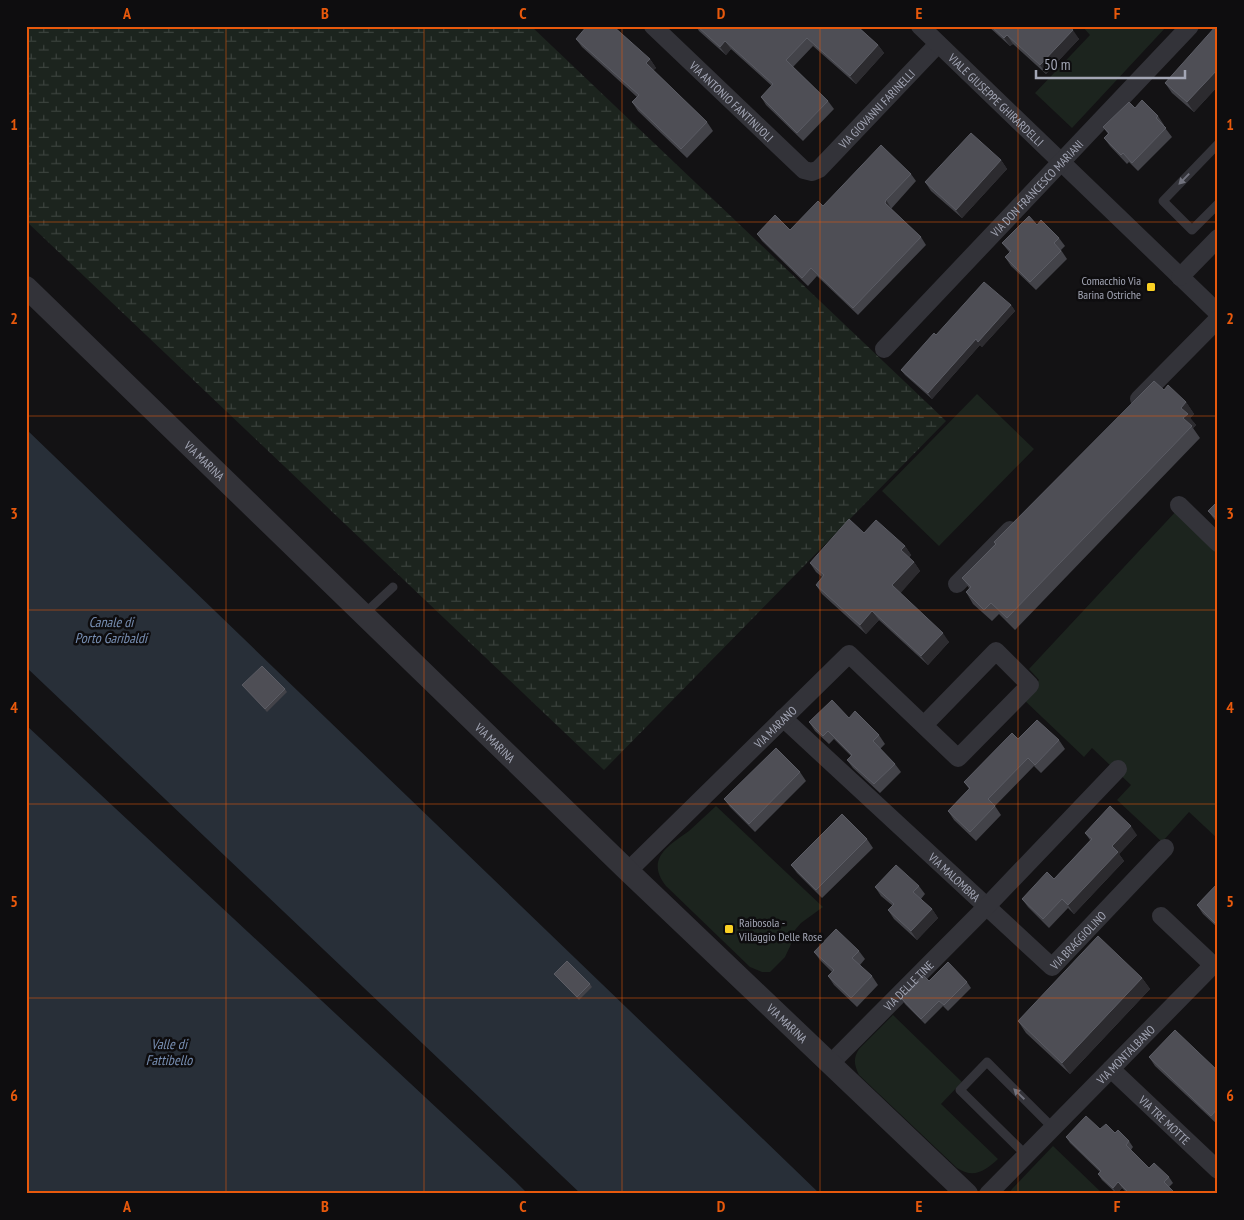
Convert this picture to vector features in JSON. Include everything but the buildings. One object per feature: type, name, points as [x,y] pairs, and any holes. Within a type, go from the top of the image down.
[{"type":"street","name":"VIA ANTONIO FANTINUOLI","points":[[653,26],[804,170],[812,172]]},
{"type":"street","name":"VIA DON FRANCESCO MARIANI","points":[[884,349],[1190,26]]},
{"type":"street","name":"VIA GIOVANNI FARINELLI","points":[[812,172],[819,169],[933,33]]},
{"type":"street","name":"VIALE GIUSEPPE GHIRARDELLI","points":[[933,33],[1061,162],[1218,313]]},
{"type":"street","points":[[1180,277],[1218,238]]},
{"type":"street","name":"VIA MARINA","points":[[26,287],[628,871],[967,1194]]},
{"type":"street","points":[[1129,409],[1218,319]]},
{"type":"street","points":[[1179,505],[1218,543]]},
{"type":"street","points":[[956,584],[1019,521]]},
{"type":"street","points":[[996,651],[1030,685],[958,758],[924,725],[996,651]]},
{"type":"street","name":"VIA MARANO","points":[[628,871],[849,654],[924,725]]},
{"type":"street","name":"VIA MALOMBRA","points":[[783,718],[987,906],[1118,769]]},
{"type":"street","name":"VIA BRAGGIOLINO","points":[[987,906],[1052,967],[1166,848]]},
{"type":"street","name":"VIA DELLE TINE","points":[[830,1064],[987,906]]},
{"type":"street","name":"VIA MONTALBANO","points":[[988,1194],[1214,965],[1161,916]]},
{"type":"street","name":"VIA TRE MOTTE","points":[[1111,1069],[1218,1170]]},
{"type":"lane","points":[[1218,144],[1163,200],[1192,230],[1218,204]]},
{"type":"lane","points":[[1211,211],[1218,218]]},
{"type":"lane","points":[[364,614],[393,587]]},
{"type":"lane","points":[[1026,1155],[960,1090],[987,1062],[1054,1128]]},
{"type":"green space","points":[[26,26],[531,26],[946,421],[604,770],[26,221]]},
{"type":"green space","points":[[1082,26],[1167,26],[1072,128],[1035,93],[1090,35]]},
{"type":"green space","points":[[977,394],[1034,449],[939,546],[882,491]]},
{"type":"green space","points":[[1179,508],[1218,546],[1218,839],[1189,812],[1162,842],[1117,800],[1131,785],[1092,748],[1084,757],[1022,698],[1039,680],[1029,669]]},
{"type":"green space","points":[[716,806],[823,907],[801,923],[795,930],[794,938],[785,957],[770,972],[762,972],[750,967],[666,886],[660,876],[658,868],[662,854]]},
{"type":"green space","points":[[893,1015],[962,1082],[941,1104],[998,1159],[989,1167],[974,1173],[957,1168],[859,1075],[855,1062],[857,1052]]},
{"type":"green space","points":[[1053,1146],[1103,1194],[1009,1194]]},
{"type":"water","name":"Canale di Porto Garibaldi","points":[[26,429],[820,1194],[581,1194],[26,667]]},
{"type":"water","name":"Valle di Fattibello","points":[[26,725],[515,1181],[528,1194],[26,1194]]},
{"type":"place","name":"Comacchio Via Barina Ostriche","points":[[1151,287]]},
{"type":"place","name":"Raibosola - Villaggio Delle Rose","points":[[729,929]]}]
